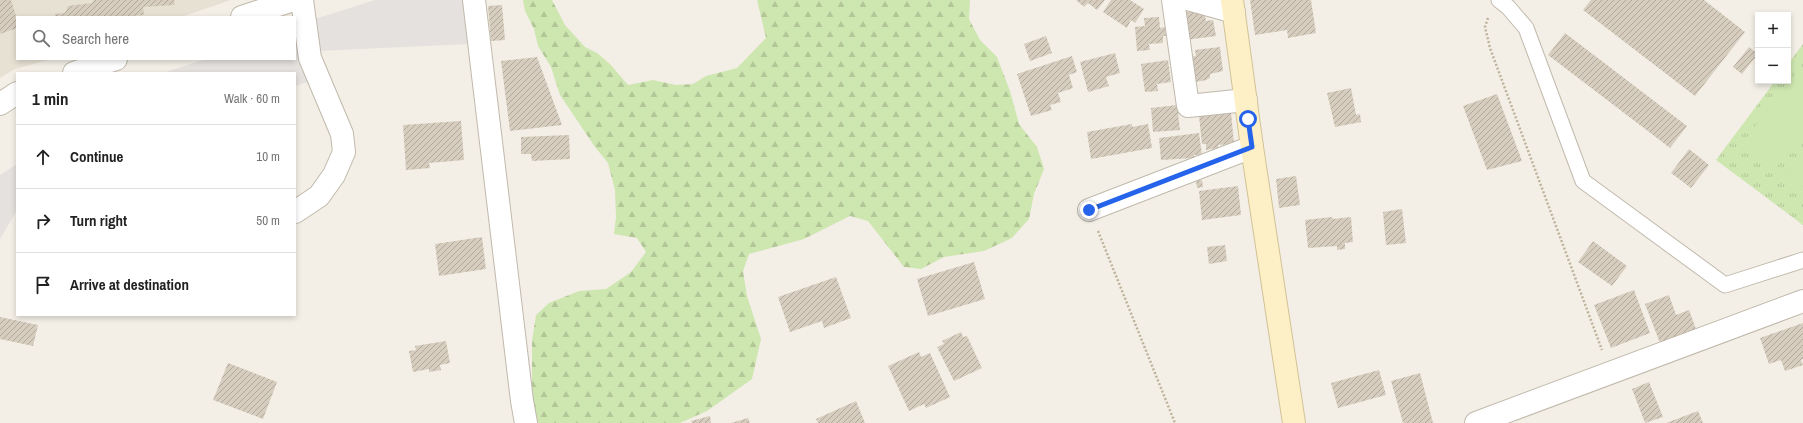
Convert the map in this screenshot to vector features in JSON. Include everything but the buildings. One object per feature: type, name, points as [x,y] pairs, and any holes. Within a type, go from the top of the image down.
[{"type":"street","points":[[245,16],[293,0]]},
{"type":"street","points":[[296,211],[320,196],[334,174],[344,152],[342,134],[310,58],[302,0]]},
{"type":"street","points":[[474,0],[522,401],[526,423]]},
{"type":"street","points":[[1173,0],[1188,106],[1246,100]]},
{"type":"street","points":[[1191,0],[1233,6],[1252,147],[1294,423]]},
{"type":"street","points":[[77,72],[113,60]]},
{"type":"street","points":[[1089,210],[1252,147]]},
{"type":"street","points":[[1476,423],[1803,301]]},
{"type":"lane","points":[[1499,0],[1508,7],[1526,28],[1583,181],[1725,285],[1803,260]]},
{"type":"path","points":[[1490,13],[1485,27],[1490,48],[1611,373]]},
{"type":"path","points":[[1089,210],[1176,423]]},
{"type":"shaded area","points":[[0,0],[231,0],[184,16],[16,16],[16,60],[48,60],[15,69],[0,78]]},
{"type":"shaded area","points":[[375,0],[464,0],[469,44],[318,51],[315,19]]},
{"type":"shaded area","points":[[300,28],[310,81],[296,86],[296,72],[166,72],[203,60],[296,60],[296,30]]},
{"type":"shaded area","points":[[16,165],[16,212],[0,239],[0,175]]},
{"type":"green space","points":[[523,0],[552,0],[565,25],[585,47],[597,53],[610,64],[628,85],[653,80],[676,85],[693,84],[706,76],[737,68],[766,38],[757,0],[970,0],[969,19],[980,40],[997,57],[1010,91],[1019,124],[1037,147],[1044,169],[1034,194],[1029,219],[1012,238],[984,251],[944,257],[921,269],[904,267],[868,221],[850,216],[804,239],[749,254],[743,271],[747,296],[761,339],[752,379],[707,411],[680,423],[536,423],[532,404],[532,341],[536,315],[549,303],[579,291],[606,289],[631,272],[646,252],[637,238],[614,234],[616,217],[615,190],[608,163],[595,147],[560,95],[551,67],[538,46],[534,29],[525,11]]},
{"type":"green space","points":[[1803,44],[1803,225],[1716,160],[1773,84],[1791,84],[1791,60]]},
{"type":"green space","points":[[1798,71],[1803,75],[1803,133],[1777,167],[1743,142],[1788,84],[1791,84],[1791,80]]},
{"type":"green space","points":[[1803,157],[1803,187],[1789,176]]},
{"type":"route","points":[[1089,210],[1252,147],[1248,119]]}]
